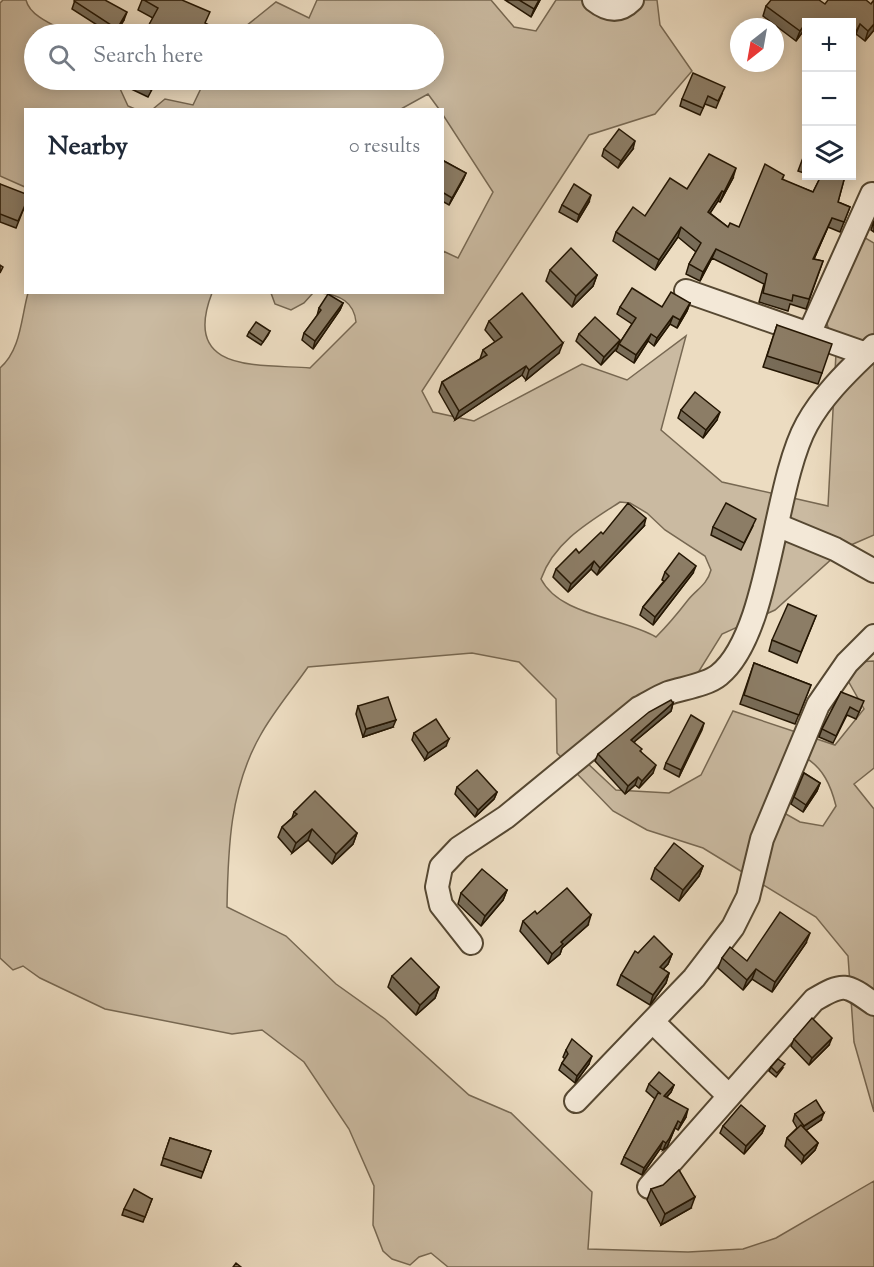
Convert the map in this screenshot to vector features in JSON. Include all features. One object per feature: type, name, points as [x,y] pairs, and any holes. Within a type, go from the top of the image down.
[{"type":"street","points":[[594,0],[610,10],[620,10],[633,0]]},
{"type":"street","points":[[809,333],[872,194]]},
{"type":"street","points":[[686,291],[809,333],[870,350]]},
{"type":"street","points":[[471,943],[441,904],[437,887],[441,867],[459,848],[506,817],[639,708],[664,695],[718,676],[736,656],[749,627],[787,480],[807,425],[836,383],[870,350]]},
{"type":"street","points":[[777,525],[835,549],[874,571]]},
{"type":"street","points":[[576,1101],[694,978],[733,927],[748,897],[762,839],[818,705],[847,663],[874,636]]},
{"type":"street","points":[[649,1187],[814,1000],[836,987],[853,989],[874,1004]]},
{"type":"street","points":[[653,1022],[729,1096]]},
{"type":"shaded area","points":[[3,0],[26,0],[28,6],[38,16],[51,24],[24,24],[24,90],[121,90],[128,106],[133,108],[24,108],[24,187],[0,176],[0,3]]},
{"type":"shaded area","points":[[317,0],[491,0],[514,27],[536,31],[556,0],[657,0],[660,25],[692,71],[655,114],[589,135],[422,391],[433,412],[474,421],[582,364],[627,380],[686,336],[661,430],[722,482],[828,506],[836,353],[824,314],[862,236],[874,243],[874,535],[844,548],[775,610],[722,634],[696,676],[585,761],[616,790],[669,793],[701,775],[733,711],[835,745],[864,709],[838,663],[874,661],[874,768],[854,784],[874,809],[874,1112],[854,1042],[848,956],[816,917],[703,848],[647,830],[613,811],[557,753],[556,699],[519,662],[472,653],[308,667],[265,727],[242,777],[230,841],[227,907],[286,936],[336,984],[385,1019],[469,1095],[511,1113],[592,1192],[588,1249],[688,1252],[743,1249],[776,1238],[874,1181],[874,1267],[448,1267],[431,1253],[419,1257],[410,1265],[392,1259],[383,1251],[373,1225],[374,1186],[349,1129],[304,1062],[262,1030],[232,1034],[105,1009],[40,978],[23,966],[13,970],[0,958],[0,368],[7,361],[16,343],[28,294],[212,294],[205,319],[207,338],[215,351],[230,359],[248,364],[310,368],[356,322],[352,309],[345,301],[325,294],[444,294],[444,251],[458,258],[493,192],[444,117],[444,108],[438,108],[428,94],[403,108],[154,108],[165,99],[193,105],[200,90],[444,90],[444,24],[248,24],[276,2],[309,18]],"holes":[[[620,502],[630,503],[647,513],[665,530],[705,556],[711,570],[704,583],[656,637],[562,601],[541,579],[554,554],[574,534]],[[804,757],[811,761],[829,784],[836,806],[823,826],[800,822],[770,805]]]},
{"type":"shaded area","points":[[272,294],[312,294],[304,303],[291,310],[275,304]]},
{"type":"building","points":[[105,0],[127,12],[120,24],[109,24],[74,1]]},
{"type":"building","points":[[144,0],[182,0],[210,12],[205,23],[207,24],[149,24],[158,8]]},
{"type":"building","points":[[519,0],[539,0],[534,9]]},
{"type":"building","points":[[771,0],[819,0],[825,4],[828,0],[866,0],[871,4],[874,0],[874,24],[868,31],[860,24],[856,32],[856,18],[802,18],[800,31],[766,6]]},
{"type":"building","points":[[693,73],[725,87],[718,101],[708,96],[703,108],[682,99]]},
{"type":"building","points":[[619,129],[635,141],[621,161],[604,149]]},
{"type":"building","points":[[709,154],[736,168],[724,192],[722,191],[708,212],[728,227],[730,223],[739,227],[765,164],[784,175],[782,179],[813,192],[819,180],[844,180],[838,202],[850,207],[844,222],[832,218],[813,259],[823,261],[809,299],[793,295],[792,301],[763,293],[767,274],[716,249],[703,272],[689,264],[701,243],[681,227],[659,260],[616,232],[633,207],[645,216],[670,178],[687,189]]},
{"type":"building","points":[[444,161],[466,173],[452,198],[444,193]]},
{"type":"building","points":[[0,184],[24,193],[24,208],[18,221],[0,214]]},
{"type":"building","points":[[574,184],[591,195],[579,215],[562,205]]},
{"type":"building","points":[[571,248],[597,275],[576,296],[550,270]]},
{"type":"building","points":[[632,288],[662,307],[671,292],[690,303],[680,320],[673,316],[657,338],[651,334],[636,355],[619,344],[636,318],[620,307]]},
{"type":"building","points":[[522,293],[563,343],[529,370],[526,366],[459,411],[442,382],[487,355],[483,350],[502,337],[489,321]]},
{"type":"building","points":[[328,294],[343,303],[315,341],[304,333],[321,310],[319,308]]},
{"type":"building","points":[[595,317],[620,340],[604,357],[579,334]]},
{"type":"building","points":[[256,322],[270,331],[263,342],[249,332]]},
{"type":"building","points":[[777,325],[832,344],[822,373],[767,356]]},
{"type":"building","points":[[695,392],[720,412],[706,430],[681,410]]},
{"type":"building","points":[[628,503],[646,518],[600,568],[594,561],[571,584],[556,569],[576,549],[579,553],[601,532],[603,534]]},
{"type":"building","points":[[726,503],[756,519],[744,543],[713,527]]},
{"type":"building","points":[[679,553],[696,566],[655,617],[643,607],[669,576],[665,572]]},
{"type":"building","points":[[788,604],[816,616],[801,652],[772,640]]},
{"type":"building","points":[[754,663],[811,685],[799,715],[744,695]]},
{"type":"building","points":[[841,692],[864,701],[859,712],[850,707],[836,736],[822,729]]},
{"type":"building","points":[[388,697],[396,720],[366,729],[358,706]]},
{"type":"building","points":[[671,700],[673,703],[631,740],[656,765],[642,781],[638,777],[628,786],[598,754],[649,712]]},
{"type":"building","points":[[691,715],[704,723],[681,770],[666,763]]},
{"type":"building","points":[[436,719],[449,739],[428,753],[414,733]]},
{"type":"building","points":[[477,770],[497,792],[478,810],[457,787]]},
{"type":"building","points":[[804,773],[820,783],[806,805],[794,797]]},
{"type":"building","points":[[315,791],[357,833],[336,854],[312,829],[296,843],[282,827],[297,814],[294,812]]},
{"type":"building","points":[[674,843],[703,866],[683,890],[655,868]]},
{"type":"building","points":[[482,869],[507,890],[485,916],[461,893]]},
{"type":"building","points":[[567,888],[591,915],[561,942],[563,944],[552,954],[523,921],[535,911],[537,914]]},
{"type":"building","points":[[780,912],[810,933],[775,982],[756,969],[747,980],[722,958],[730,947],[747,961]]},
{"type":"building","points":[[654,936],[672,954],[660,967],[669,973],[653,995],[621,975],[635,951],[638,953]]},
{"type":"building","points":[[411,958],[439,987],[420,1005],[392,976]]},
{"type":"building","points":[[812,1018],[832,1038],[812,1058],[794,1039]]},
{"type":"building","points":[[572,1039],[592,1056],[577,1076],[562,1063],[568,1054],[566,1050]]},
{"type":"building","points":[[778,1059],[785,1064],[777,1073],[771,1067]]},
{"type":"building","points":[[659,1072],[674,1085],[664,1096],[688,1109],[681,1123],[678,1121],[669,1139],[666,1143],[663,1141],[644,1168],[624,1157],[658,1093],[661,1094],[649,1084]]},
{"type":"building","points":[[816,1100],[824,1113],[804,1126],[795,1114]]},
{"type":"building","points":[[741,1105],[765,1126],[746,1146],[723,1126]]},
{"type":"building","points":[[801,1125],[818,1143],[804,1156],[787,1138]]},
{"type":"building","points":[[170,1138],[211,1151],[203,1172],[163,1158]]},
{"type":"building","points":[[679,1170],[695,1197],[665,1214],[651,1189],[663,1185]]},
{"type":"building","points":[[134,1189],[152,1199],[145,1217],[124,1209]]}]
